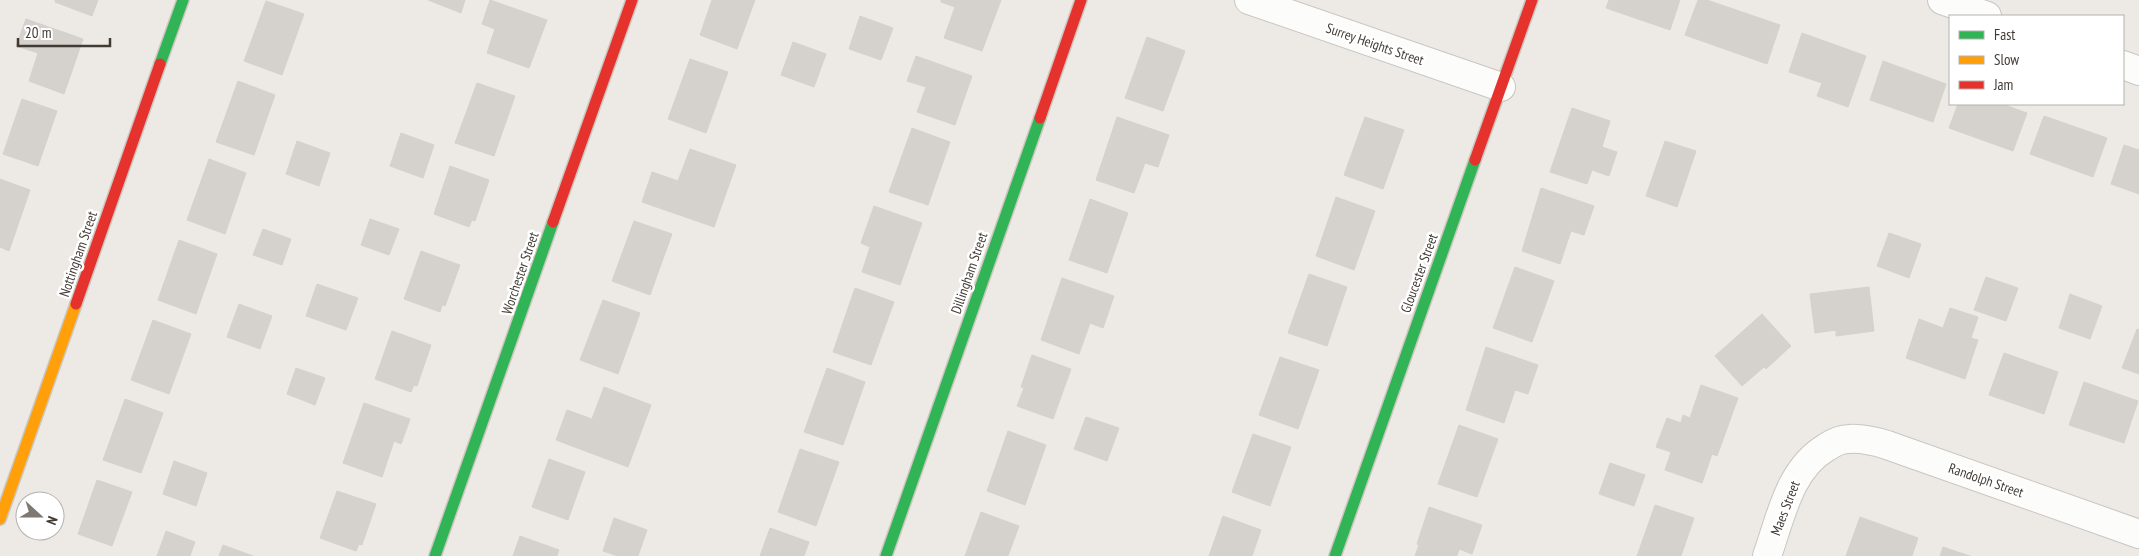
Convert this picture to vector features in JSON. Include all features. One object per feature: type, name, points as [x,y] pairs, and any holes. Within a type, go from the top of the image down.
[{"type":"street","name":"Nottingham Street","points":[[0,519],[183,0]]},
{"type":"street","name":"Worchester Street","points":[[435,556],[632,0]]},
{"type":"street","name":"Dillingham Street","points":[[886,556],[1081,0]]},
{"type":"street","name":"Surrey Heights Street","points":[[1249,0],[1501,88]]},
{"type":"street","name":"Gloucester Street","points":[[1335,556],[1532,0]]},
{"type":"street","points":[[1942,0],[1984,15]]},
{"type":"street","points":[[2124,65],[2139,71]]},
{"type":"street","name":"Randolph Street","points":[[1832,444],[1847,438],[1868,440],[1887,445],[2139,534]]},
{"type":"street","name":"Maes Street","points":[[1767,556],[1793,484],[1802,468],[1814,454],[1832,444]]},
{"type":"building","points":[[55,0],[98,0],[92,16],[55,2]]},
{"type":"building","points":[[428,0],[465,0],[461,13]]},
{"type":"building","points":[[490,0],[547,20],[529,68],[487,53],[495,29],[482,24]]},
{"type":"building","points":[[712,0],[755,0],[737,49],[700,35]]},
{"type":"building","points":[[941,0],[1001,0],[982,51],[944,38],[955,7],[941,2]]},
{"type":"building","points":[[1609,0],[1680,0],[1670,30],[1606,8]]},
{"type":"building","points":[[1698,0],[1707,0],[1780,25],[1767,64],[1685,35]]},
{"type":"building","points":[[266,1],[304,14],[282,75],[244,61]]},
{"type":"building","points":[[860,16],[893,28],[881,60],[849,49]]},
{"type":"building","points":[[26,19],[83,39],[64,94],[29,81],[38,53],[16,46]]},
{"type":"building","points":[[1802,33],[1866,56],[1848,107],[1817,96],[1822,83],[1789,72]]},
{"type":"building","points":[[1147,37],[1185,51],[1163,111],[1125,98]]},
{"type":"building","points":[[793,42],[826,54],[814,87],[781,75]]},
{"type":"building","points":[[916,56],[972,76],[955,125],[917,112],[926,87],[907,81]]},
{"type":"building","points":[[690,59],[728,72],[706,133],[668,119]]},
{"type":"building","points":[[1883,61],[1946,84],[1933,122],[1870,100]]},
{"type":"building","points":[[238,81],[275,95],[254,155],[216,142]]},
{"type":"building","points":[[477,83],[515,96],[494,156],[455,143]]},
{"type":"building","points":[[22,99],[57,111],[38,166],[3,154]]},
{"type":"building","points":[[1958,105],[2005,105],[2027,113],[2013,151],[1949,128]]},
{"type":"building","points":[[1572,108],[1610,121],[1602,147],[1617,152],[1609,176],[1592,170],[1587,184],[1550,172]]},
{"type":"building","points":[[2044,116],[2107,138],[2093,177],[2030,154]]},
{"type":"building","points":[[1117,117],[1169,135],[1158,167],[1145,163],[1134,193],[1096,180]]},
{"type":"building","points":[[1365,117],[1404,130],[1383,189],[1344,175]]},
{"type":"building","points":[[912,128],[950,142],[928,205],[889,192]]},
{"type":"building","points":[[401,133],[434,145],[423,178],[390,166]]},
{"type":"building","points":[[297,141],[330,153],[319,186],[286,174]]},
{"type":"building","points":[[1665,141],[1696,151],[1677,207],[1646,196]]},
{"type":"building","points":[[2124,145],[2139,150],[2139,194],[2111,184]]},
{"type":"building","points":[[690,149],[736,165],[714,227],[642,202],[652,172],[678,181]]},
{"type":"building","points":[[209,159],[246,173],[225,234],[187,220]]},
{"type":"building","points":[[450,166],[489,180],[475,221],[472,220],[469,227],[434,214]]},
{"type":"building","points":[[0,179],[30,190],[9,251],[0,247]]},
{"type":"building","points":[[1541,188],[1594,206],[1584,235],[1571,231],[1560,264],[1522,251]]},
{"type":"building","points":[[1336,197],[1375,211],[1354,270],[1316,256]]},
{"type":"building","points":[[1090,199],[1128,213],[1107,273],[1069,260]]},
{"type":"building","points":[[874,206],[922,223],[900,285],[862,272],[870,247],[861,243]]},
{"type":"building","points":[[370,219],[399,229],[389,255],[361,245]]},
{"type":"building","points":[[634,221],[672,234],[650,295],[612,281]]},
{"type":"building","points":[[263,229],[291,239],[282,265],[253,255]]},
{"type":"building","points":[[1889,233],[1921,244],[1909,278],[1877,266]]},
{"type":"building","points":[[179,240],[217,254],[196,314],[158,300]]},
{"type":"building","points":[[421,251],[460,265],[445,306],[442,305],[440,312],[404,299]]},
{"type":"building","points":[[1515,267],[1554,281],[1532,342],[1493,328]]},
{"type":"building","points":[[1309,274],[1347,287],[1327,346],[1288,333]]},
{"type":"building","points":[[1986,277],[2018,288],[2006,321],[1974,310]]},
{"type":"building","points":[[1062,278],[1114,296],[1103,328],[1090,323],[1079,354],[1041,340]]},
{"type":"building","points":[[317,284],[358,298],[346,330],[306,316]]},
{"type":"building","points":[[1869,287],[1874,331],[1836,336],[1836,330],[1815,333],[1810,294]]},
{"type":"building","points":[[855,288],[894,302],[871,365],[833,352]]},
{"type":"building","points":[[2070,294],[2102,306],[2090,339],[2059,328]]},
{"type":"building","points":[[603,300],[640,313],[618,374],[580,360]]},
{"type":"building","points":[[239,304],[272,316],[260,349],[227,337]]},
{"type":"building","points":[[1950,308],[1978,317],[1971,338],[1978,340],[1965,379],[1906,358],[1919,319],[1943,328]]},
{"type":"building","points":[[1762,314],[1791,346],[1766,369],[1764,367],[1742,386],[1715,356]]},
{"type":"building","points":[[153,320],[191,334],[169,394],[131,380]]},
{"type":"building","points":[[2137,329],[2139,330],[2139,374],[2122,368]]},
{"type":"building","points":[[392,331],[431,345],[417,386],[414,385],[411,392],[375,379]]},
{"type":"building","points":[[1486,347],[1538,365],[1528,394],[1515,390],[1504,423],[1466,410]]},
{"type":"building","points":[[2004,353],[2058,372],[2044,414],[1989,395]]},
{"type":"building","points":[[1032,355],[1071,369],[1053,419],[1017,406],[1024,388],[1021,387]]},
{"type":"building","points":[[1280,357],[1319,370],[1298,429],[1259,415]]},
{"type":"building","points":[[296,368],[325,378],[315,405],[287,394]]},
{"type":"building","points":[[827,368],[865,382],[843,445],[804,432]]},
{"type":"building","points":[[2084,382],[2138,401],[2124,443],[2069,425]]},
{"type":"building","points":[[1701,385],[1738,398],[1717,456],[1712,454],[1702,483],[1665,470],[1671,452],[1656,447],[1667,418],[1681,423],[1683,415],[1690,418]]},
{"type":"building","points":[[604,387],[651,405],[628,467],[556,440],[567,410],[592,419]]},
{"type":"building","points":[[125,399],[163,413],[141,473],[103,460]]},
{"type":"building","points":[[364,403],[410,419],[401,444],[394,441],[382,477],[343,463]]},
{"type":"building","points":[[1086,417],[1119,428],[1107,461],[1074,449]]},
{"type":"building","points":[[1459,425],[1498,439],[1477,497],[1438,484]]},
{"type":"building","points":[[1008,431],[1046,445],[1025,505],[987,491]]},
{"type":"building","points":[[1253,434],[1291,447],[1270,506],[1232,492]]},
{"type":"building","points":[[800,449],[839,462],[816,526],[778,512]]},
{"type":"building","points":[[549,459],[585,472],[568,520],[532,507]]},
{"type":"building","points":[[174,461],[207,473],[196,506],[163,494]]},
{"type":"building","points":[[1610,463],[1645,475],[1634,506],[1599,494]]},
{"type":"building","points":[[97,480],[132,492],[112,546],[78,534]]},
{"type":"building","points":[[337,491],[376,504],[362,545],[359,544],[356,551],[320,538]]},
{"type":"building","points":[[1655,505],[1694,518],[1681,556],[1637,556]]},
{"type":"building","points":[[1429,507],[1482,525],[1472,554],[1459,549],[1457,556],[1415,556]]},
{"type":"building","points":[[981,512],[1019,526],[1008,556],[965,556]]},
{"type":"building","points":[[1223,516],[1261,530],[1252,556],[1209,556]]},
{"type":"building","points":[[1860,517],[1918,538],[1912,556],[1846,556]]},
{"type":"building","points":[[614,518],[647,530],[638,556],[618,556],[603,551]]},
{"type":"building","points":[[770,528],[809,542],[804,556],[760,556]]},
{"type":"building","points":[[166,531],[195,542],[190,556],[157,556]]},
{"type":"building","points":[[520,536],[559,550],[557,556],[513,556]]},
{"type":"building","points":[[223,545],[253,556],[219,556]]},
{"type":"building","points":[[1943,547],[1970,556],[1940,556]]},
{"type":"traffic: fast","points":[[160,64],[183,0]]},
{"type":"traffic: fast","points":[[886,556],[1040,118]]},
{"type":"traffic: fast","points":[[1335,556],[1475,160]]},
{"type":"traffic: fast","points":[[435,556],[553,222]]},
{"type":"traffic: slow","points":[[0,519],[76,304]]},
{"type":"traffic: jam","points":[[553,222],[632,0]]},
{"type":"traffic: jam","points":[[1040,118],[1081,0]]},
{"type":"traffic: jam","points":[[1475,160],[1532,0]]},
{"type":"traffic: jam","points":[[76,304],[160,64]]}]
